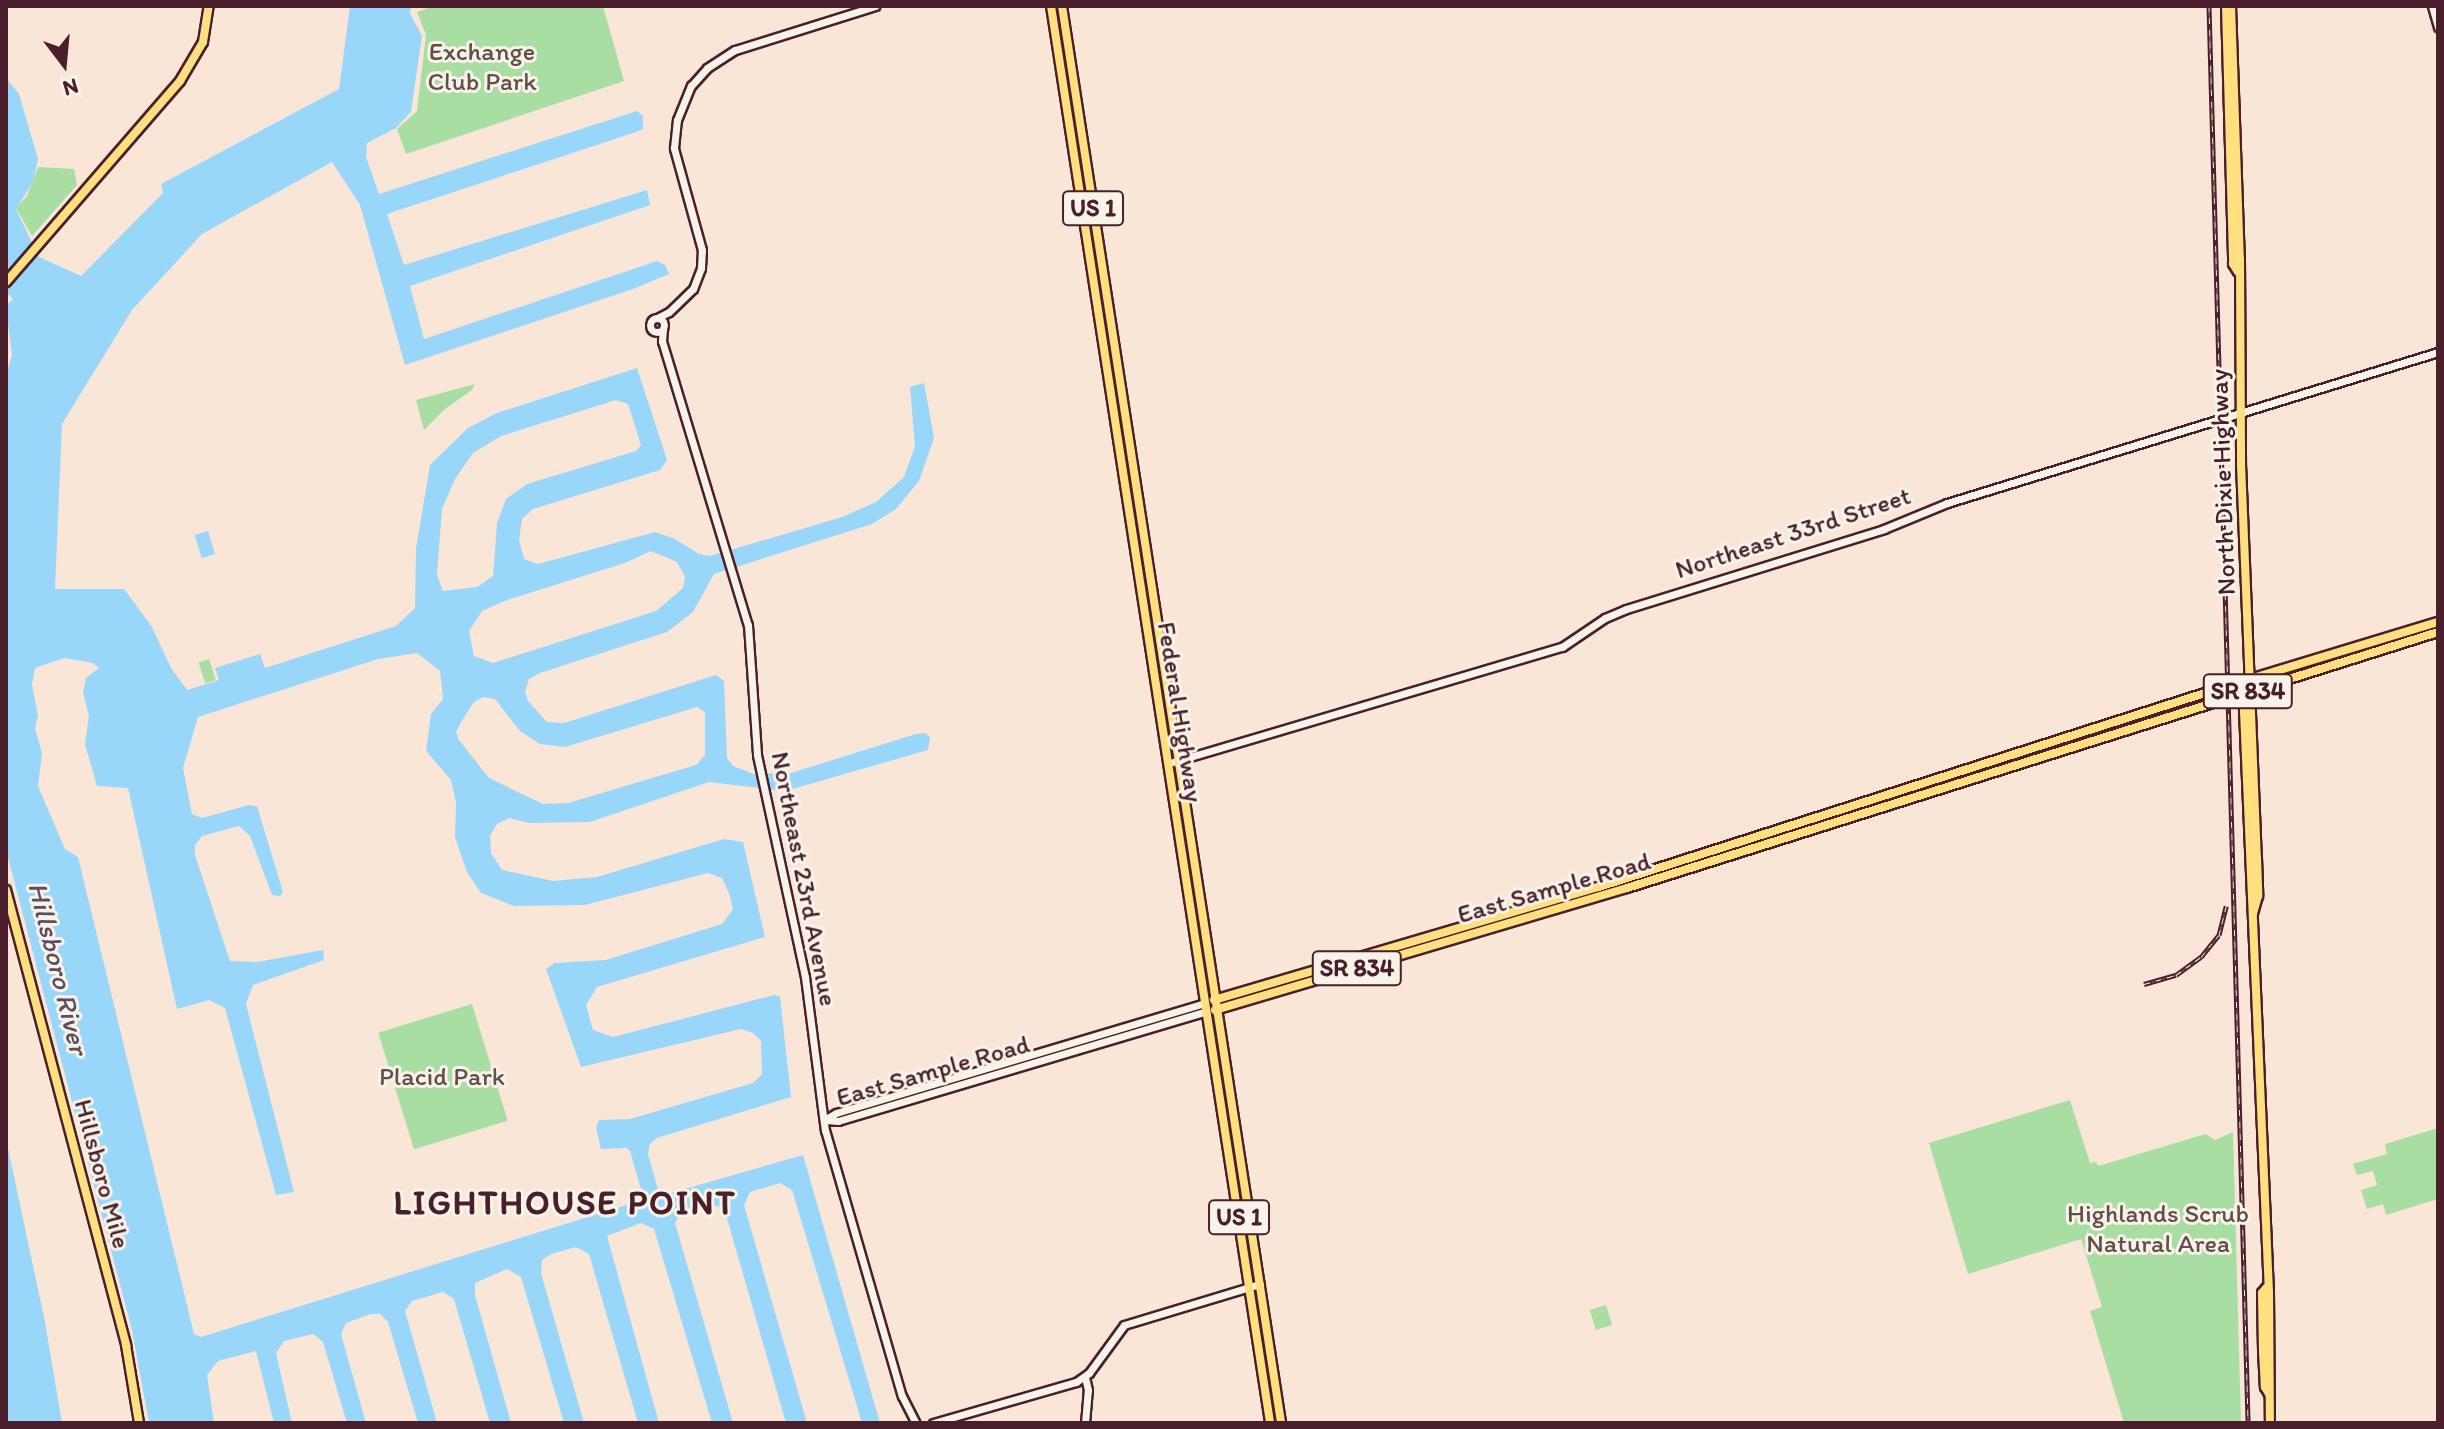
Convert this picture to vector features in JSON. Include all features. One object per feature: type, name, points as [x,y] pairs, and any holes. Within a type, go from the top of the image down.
[{"type":"main road","points":[[6,282],[193,62],[206,31],[209,6]]},
{"type":"main road","name":"Federal Highway","points":[[1051,6],[1270,1423]]},
{"type":"main road","name":"Federal Highway","points":[[1062,6],[1281,1423]]},
{"type":"main road","name":"North Dixie Highway","points":[[2228,6],[2258,896],[2253,913],[2272,1387],[2269,1394],[2270,1423]]},
{"type":"main road","points":[[1056,37],[1069,52]]},
{"type":"main road","points":[[1059,62],[1074,82]]},
{"type":"main road","points":[[1083,213],[1097,229]]},
{"type":"main road","points":[[1086,232],[1099,244]]},
{"type":"main road","points":[[1095,295],[1110,313]]},
{"type":"main road","points":[[1130,517],[1145,541]]},
{"type":"main road","points":[[1134,546],[1149,568]]},
{"type":"main road","name":"East Sample Road","points":[[1217,1004],[1599,887],[2249,679],[2437,629]]},
{"type":"main road","name":"East Sample Road","points":[[1206,1007],[1615,892],[2437,629]]},
{"type":"main road","points":[[2110,734],[2119,721]]},
{"type":"main road","points":[[1967,781],[1972,768]]},
{"type":"main road","points":[[1183,863],[1199,884]]},
{"type":"main road","name":"Hillsboro Mile","points":[[6,890],[124,1338],[139,1423]]},
{"type":"main road","points":[[1223,1117],[1236,1130]]},
{"type":"main road","points":[[1226,1136],[1240,1154]]},
{"type":"street","points":[[669,312],[649,324],[660,328],[669,312],[696,284],[702,250],[674,148],[677,120],[697,78],[718,59],[735,50],[875,6]]},
{"type":"street","points":[[2432,6],[2438,27]]},
{"type":"street","name":"Northeast 23rd Avenue","points":[[657,318],[750,635],[760,773],[805,977],[824,1120],[902,1396],[916,1423]]},
{"type":"street","name":"Northeast 33rd Street","points":[[1167,763],[1546,652],[1574,641],[1605,618],[1626,609],[1884,529],[1947,503],[2438,352]]},
{"type":"street","name":"East Sample Road","points":[[824,1120],[1206,1007]]},
{"type":"street","points":[[933,1423],[1066,1386],[1085,1377],[1124,1325],[1260,1284]]},
{"type":"street","points":[[1085,1377],[1088,1390],[1085,1423]]},
{"type":"green space","name":"Exchange Club Park","points":[[434,6],[603,6],[624,81],[406,154],[397,129],[417,111],[426,35],[417,12]]},
{"type":"green space","points":[[38,167],[74,169],[77,185],[32,236],[16,208],[27,196]]},
{"type":"green space","points":[[475,384],[472,390],[445,409],[424,430],[416,400]]},
{"type":"green space","points":[[209,659],[216,680],[205,683],[199,662]]},
{"type":"green space","name":"Placid Park","points":[[472,1004],[508,1121],[414,1149],[378,1033]]},
{"type":"green space","name":"Highlands Scrub Natural Area","points":[[2070,1100],[2090,1163],[2096,1162],[2098,1166],[2206,1134],[2215,1140],[2233,1132],[2241,1423],[2124,1423],[2090,1311],[2102,1307],[2081,1239],[1968,1274],[1929,1143]]},
{"type":"green space","points":[[2438,1128],[2438,1199],[2386,1215],[2383,1204],[2367,1209],[2361,1190],[2377,1185],[2373,1171],[2357,1175],[2353,1164],[2387,1154],[2385,1144]]},
{"type":"green space","points":[[1606,1305],[1612,1325],[1596,1330],[1590,1310]]},
{"type":"water","name":"Hillsboro River","points":[[350,6],[411,6],[410,13],[422,36],[411,112],[396,128],[367,143],[366,157],[379,194],[637,111],[643,116],[643,129],[636,132],[387,214],[404,265],[647,190],[650,205],[410,286],[424,339],[657,261],[665,265],[669,274],[633,289],[405,365],[360,205],[332,162],[202,234],[132,310],[62,424],[55,589],[124,589],[152,627],[171,668],[187,690],[219,680],[215,668],[260,654],[265,668],[396,626],[415,608],[416,548],[430,465],[468,428],[497,413],[637,368],[667,460],[660,470],[533,509],[522,519],[519,540],[524,559],[538,564],[655,532],[675,539],[699,554],[710,556],[842,517],[876,502],[904,477],[915,446],[910,387],[924,383],[934,438],[919,481],[896,509],[872,524],[714,574],[693,612],[667,632],[540,673],[529,679],[525,692],[528,701],[547,722],[564,723],[716,675],[724,681],[727,758],[733,766],[754,774],[791,773],[916,734],[925,733],[930,737],[928,750],[796,788],[776,790],[709,782],[590,822],[529,823],[509,818],[497,824],[490,836],[491,853],[502,870],[553,881],[597,877],[724,839],[743,842],[765,937],[597,987],[586,1005],[593,1030],[613,1037],[774,995],[780,997],[791,1097],[657,1138],[650,1144],[648,1154],[658,1190],[667,1194],[803,1155],[880,1423],[862,1423],[792,1190],[780,1183],[750,1192],[744,1205],[807,1423],[786,1423],[724,1208],[707,1204],[682,1211],[675,1223],[733,1423],[712,1423],[654,1229],[641,1223],[607,1236],[659,1423],[638,1423],[589,1254],[576,1247],[542,1260],[541,1273],[584,1423],[564,1423],[521,1277],[507,1269],[475,1283],[475,1295],[511,1423],[490,1423],[454,1299],[443,1292],[412,1301],[405,1311],[437,1423],[418,1423],[388,1322],[380,1314],[371,1314],[346,1323],[341,1334],[366,1423],[347,1423],[323,1342],[313,1334],[284,1341],[276,1353],[292,1423],[274,1423],[256,1351],[218,1361],[207,1375],[214,1423],[149,1423],[132,1330],[6,850],[6,376],[12,355],[6,306],[13,299],[6,292],[6,78],[19,94],[38,159],[33,182],[16,209],[39,257],[81,276],[163,193],[161,184],[339,89]],"holes":[[[616,400],[628,404],[641,445],[636,451],[527,484],[506,499],[497,523],[493,576],[477,587],[443,591],[437,575],[442,509],[455,479],[473,453],[501,436]],[[651,551],[677,562],[685,577],[683,588],[656,611],[493,663],[474,656],[469,631],[482,611],[507,600],[625,563]],[[417,653],[440,671],[443,699],[431,714],[426,751],[451,780],[456,803],[455,837],[467,872],[481,893],[514,906],[585,905],[708,873],[722,878],[733,909],[722,924],[606,960],[555,963],[546,969],[581,1067],[741,1029],[753,1033],[761,1041],[762,1074],[753,1083],[630,1119],[599,1120],[596,1127],[601,1149],[626,1148],[630,1151],[643,1196],[636,1202],[201,1337],[194,1334],[78,857],[65,849],[38,786],[42,753],[35,728],[38,715],[32,685],[35,668],[64,658],[93,663],[99,668],[86,678],[83,693],[89,716],[85,744],[97,786],[128,788],[177,1009],[209,1000],[225,1008],[276,1195],[294,1192],[246,1004],[253,985],[324,960],[323,950],[257,962],[230,961],[195,855],[195,845],[202,836],[239,826],[250,836],[272,895],[280,896],[283,892],[257,806],[249,805],[202,818],[192,814],[183,768],[198,717],[378,659]],[[483,697],[495,699],[520,731],[540,744],[565,747],[697,707],[705,712],[705,755],[696,765],[568,803],[543,804],[489,778],[459,740],[456,732],[474,702]]]},
{"type":"water","points":[[208,531],[215,554],[202,558],[195,535]]},
{"type":"water","points":[[6,1139],[45,1322],[62,1423],[6,1423]]},
{"type":"railway","points":[[2209,6],[2248,1423]]},
{"type":"railway","points":[[2144,984],[2176,975],[2201,957],[2219,935],[2226,906]]},
{"type":"district","name":"LIGHTHOUSE POINT","points":[[565,1203]]}]
